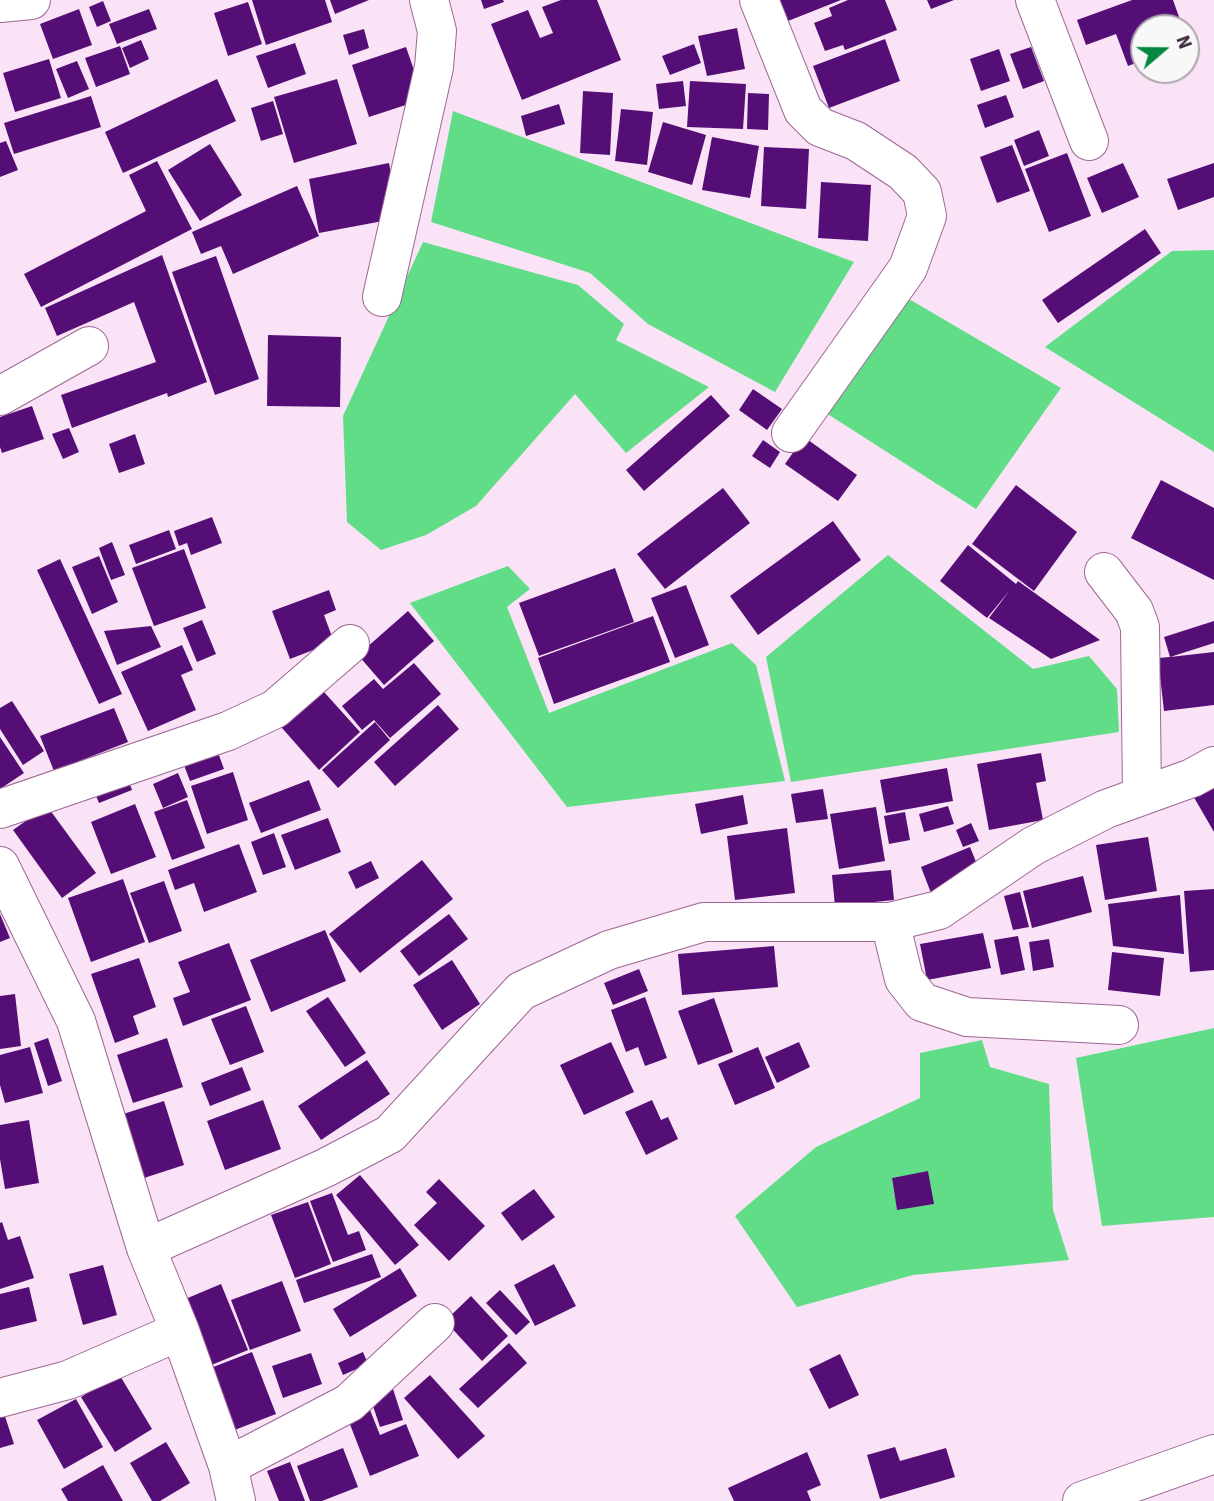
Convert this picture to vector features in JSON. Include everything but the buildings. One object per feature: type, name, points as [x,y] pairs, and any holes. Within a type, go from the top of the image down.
[{"type":"street","points":[[0,3],[31,0]]},
{"type":"street","points":[[382,297],[434,67],[437,31],[429,0]]},
{"type":"street","points":[[759,0],[803,110],[820,127],[856,142],[903,172],[922,192],[927,216],[908,268],[791,433]]},
{"type":"street","points":[[1034,0],[1089,141]]},
{"type":"street","points":[[0,396],[89,346]]},
{"type":"street","points":[[1104,572],[1135,611],[1140,627],[1142,796]]},
{"type":"street","points":[[0,808],[228,731],[275,709],[350,644]]},
{"type":"street","points":[[146,1248],[325,1168],[390,1134],[521,991],[609,950],[704,922],[890,922],[939,910],[1033,846],[1106,809],[1192,778],[1214,766]]},
{"type":"street","points":[[0,866],[76,1021],[146,1248],[180,1331],[232,1484],[349,1403],[435,1323]]},
{"type":"street","points":[[890,922],[904,979],[922,1002],[967,1017],[1119,1025]]},
{"type":"street","points":[[0,1398],[68,1380],[180,1331]]},
{"type":"street","points":[[1082,1501],[1214,1454]]},
{"type":"shaded area","points":[[453,111],[854,262],[775,392],[648,324],[590,273],[431,222]]},
{"type":"shaded area","points":[[423,242],[578,285],[624,324],[616,340],[709,387],[626,453],[575,394],[476,506],[426,535],[381,550],[347,522],[343,416]]},
{"type":"shaded area","points":[[1214,250],[1214,452],[1045,347],[1172,251]]},
{"type":"shaded area","points":[[897,292],[1061,388],[976,509],[826,413]]},
{"type":"shaded area","points":[[888,555],[1033,669],[1089,656],[1117,689],[1119,732],[791,782],[766,657]]},
{"type":"shaded area","points":[[508,566],[530,589],[507,607],[549,713],[732,643],[756,665],[785,781],[567,807],[410,603]]},
{"type":"shaded area","points":[[1214,1028],[1214,1217],[1102,1226],[1076,1058]]},
{"type":"shaded area","points":[[982,1040],[990,1067],[1049,1084],[1053,1210],[1069,1260],[913,1275],[797,1307],[735,1216],[816,1147],[920,1098],[920,1053]],"holes":[[[928,1172],[933,1204],[897,1209],[892,1178]]]}]
